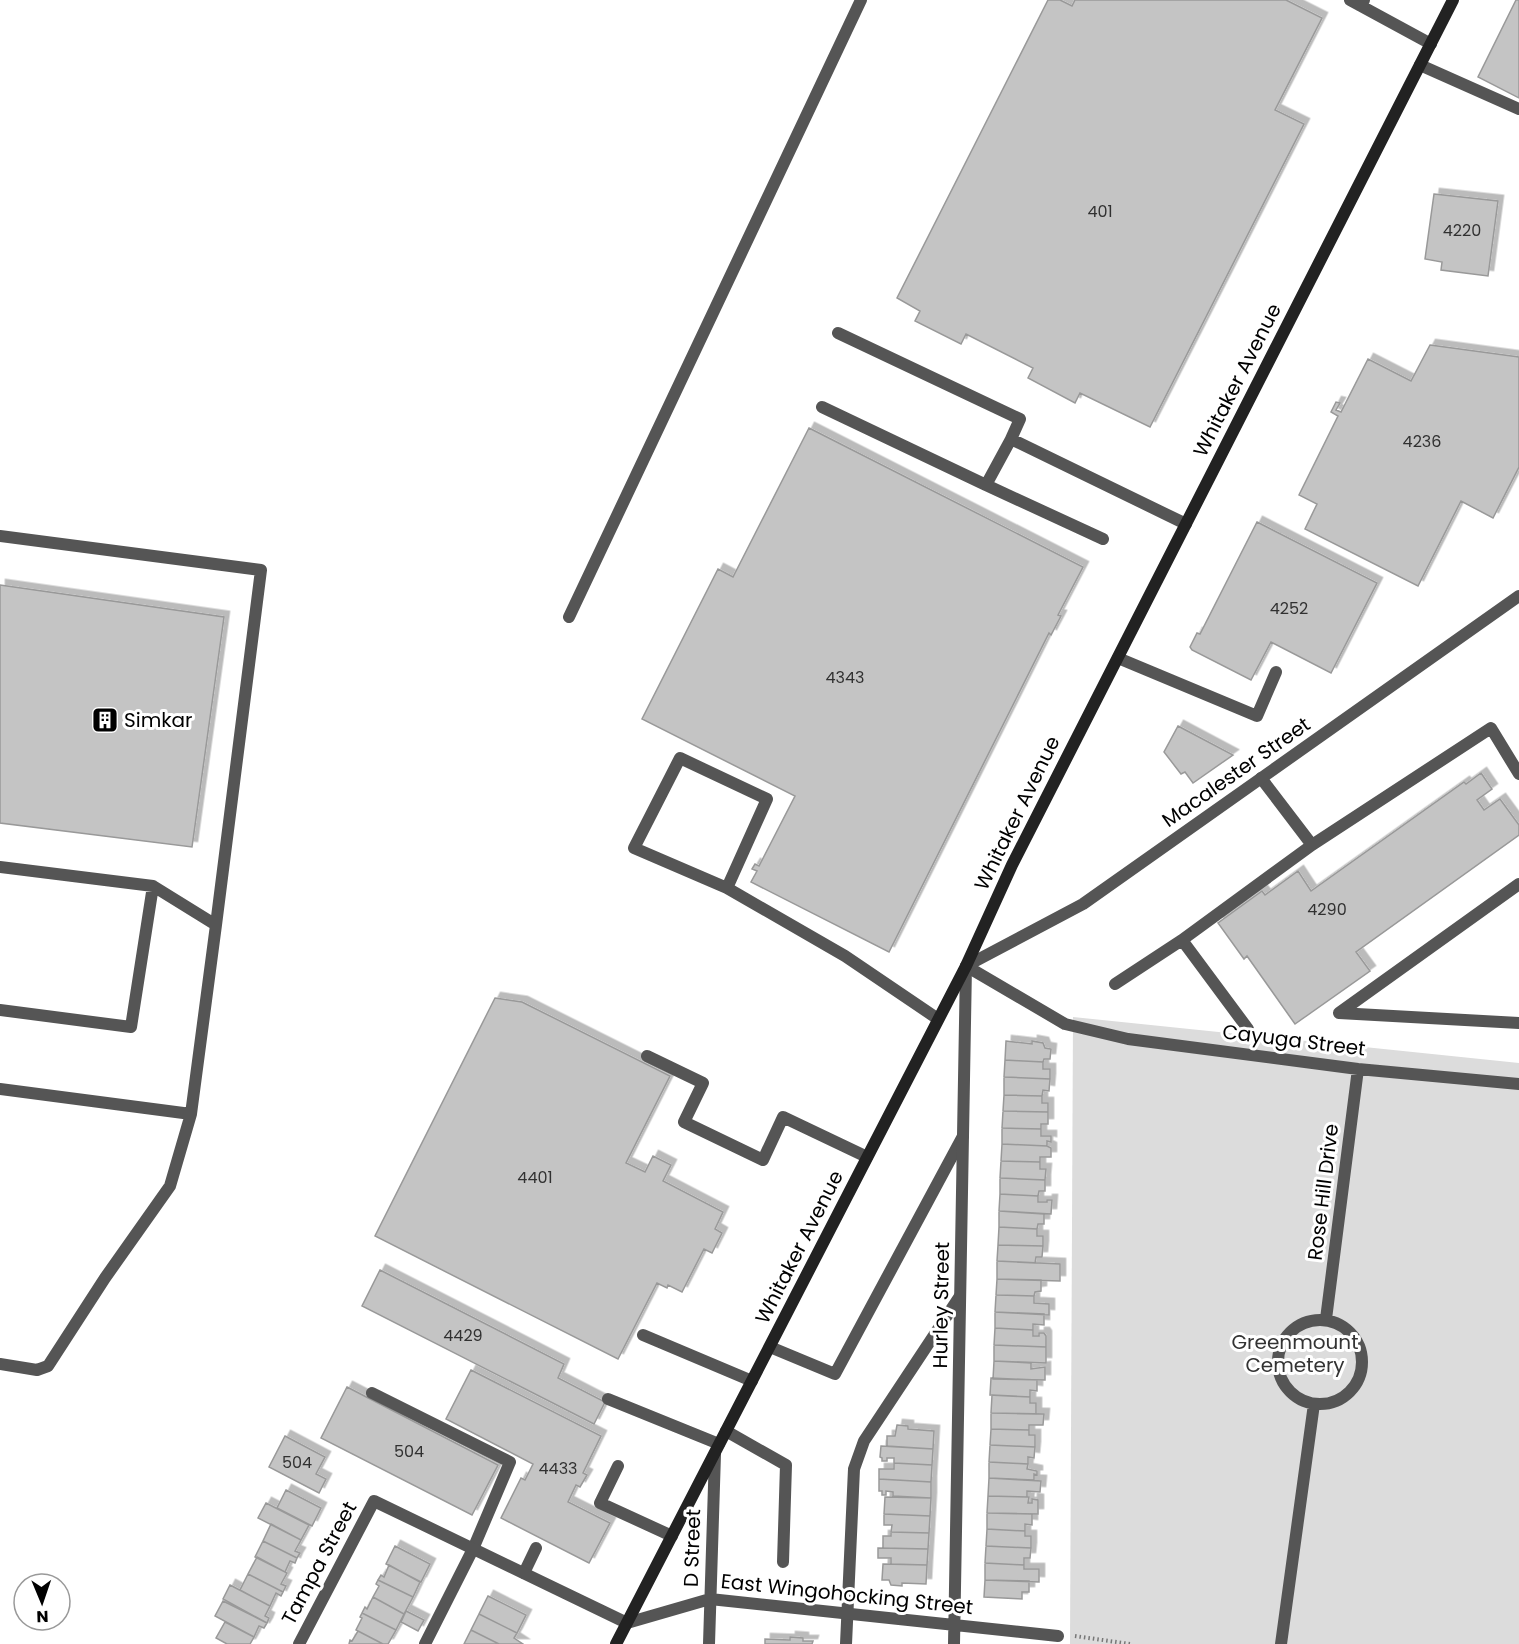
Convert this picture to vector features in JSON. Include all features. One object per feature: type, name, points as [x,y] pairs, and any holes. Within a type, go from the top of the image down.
[{"type":"main road","name":"Whitaker Avenue","points":[[616,1644],[966,966],[1012,864],[1453,0]]},
{"type":"street","points":[[569,617],[861,0]]},
{"type":"street","points":[[1358,2],[1431,44]]},
{"type":"street","points":[[1420,64],[1519,109]]},
{"type":"street","points":[[838,333],[1020,419],[986,485]]},
{"type":"street","points":[[822,407],[1103,539]]},
{"type":"street","points":[[1011,439],[1186,524]]},
{"type":"street","points":[[0,536],[261,570],[191,1114],[170,1186],[105,1278],[53,1361],[48,1366],[37,1370],[0,1364]]},
{"type":"street","name":"Macalester Street","points":[[966,966],[1083,904],[1519,596]]},
{"type":"street","points":[[1118,658],[1257,716],[1276,672]]},
{"type":"street","points":[[1115,984],[1182,940],[1312,845],[1491,728],[1519,774]]},
{"type":"street","points":[[727,888],[767,799],[680,758],[634,848],[727,888],[844,956],[938,1019]]},
{"type":"street","points":[[1261,778],[1312,845]]},
{"type":"street","points":[[0,867],[153,886],[216,925]]},
{"type":"street","points":[[1519,885],[1339,1013],[1519,1023]]},
{"type":"street","points":[[0,1010],[131,1027],[153,886]]},
{"type":"street","points":[[1182,940],[1248,1029]]},
{"type":"street","name":"Cayuga Street","points":[[966,966],[1065,1024],[1128,1039],[1358,1069],[1519,1084]]},
{"type":"street","name":"Hurley Street","points":[[954,1644],[966,966]]},
{"type":"street","points":[[647,1056],[703,1083],[684,1122],[763,1160],[783,1117],[867,1157]]},
{"type":"street","name":"Rose Hill Drive","points":[[1326,1319],[1358,1069]]},
{"type":"street","points":[[0,1089],[191,1114]]},
{"type":"street","points":[[770,1347],[835,1374],[963,1136]]},
{"type":"street","points":[[846,1644],[854,1469],[864,1441],[960,1296]]},
{"type":"street","points":[[1313,1319],[1326,1319],[1340,1324],[1352,1333],[1360,1346],[1363,1360],[1361,1375],[1354,1388],[1343,1398],[1329,1404],[1314,1404],[1301,1400],[1286,1387],[1278,1369],[1277,1356],[1281,1343],[1289,1332],[1313,1319]]},
{"type":"street","points":[[644,1335],[752,1381]]},
{"type":"street","points":[[372,1393],[510,1462],[473,1549],[425,1644]]},
{"type":"street","points":[[608,1399],[717,1449]]},
{"type":"street","points":[[1281,1644],[1314,1404]]},
{"type":"street","points":[[726,1431],[786,1465],[783,1562]]},
{"type":"street","name":"D Street","points":[[709,1644],[717,1449]]},
{"type":"street","points":[[618,1466],[600,1503],[672,1536]]},
{"type":"street","name":"Tampa Street","points":[[299,1644],[374,1501],[473,1549]]},
{"type":"street","points":[[524,1573],[536,1548]]},
{"type":"street","points":[[473,1549],[627,1623]]},
{"type":"street","name":"East Wingohocking Street","points":[[627,1623],[710,1599],[955,1624],[1058,1640]]},
{"type":"path","points":[[1076,1636],[1130,1644]]},
{"type":"green space","name":"Greenmount Cemetery","points":[[1073,1017],[1519,1063],[1519,1644],[1070,1644]]},
{"type":"building","points":[[1048,0],[1060,0],[1072,6],[1075,0],[1286,0],[1322,18],[1275,110],[1304,124],[1150,427],[1080,393],[1075,403],[1028,378],[1033,368],[966,334],[961,344],[915,321],[920,311],[897,298]]},
{"type":"building","points":[[1516,0],[1519,0],[1519,98],[1478,77]]},
{"type":"building","points":[[1434,194],[1498,201],[1488,276],[1441,270],[1442,262],[1425,259]]},
{"type":"building","points":[[1430,345],[1519,357],[1519,467],[1493,518],[1461,501],[1418,586],[1305,529],[1317,504],[1299,495],[1338,416],[1331,412],[1336,402],[1340,403],[1336,410],[1341,412],[1368,359],[1411,381]]},
{"type":"building","points":[[809,428],[1083,567],[1058,615],[1061,616],[1051,635],[1049,633],[889,952],[751,882],[757,871],[752,869],[755,864],[759,866],[795,796],[642,719],[718,569],[733,577]]},
{"type":"building","points":[[1257,522],[1377,583],[1331,673],[1271,642],[1251,680],[1190,647],[1197,633],[1200,634]]},
{"type":"building","name":"Simkar","points":[[0,585],[224,617],[192,847],[0,823]]},
{"type":"building","points":[[1178,726],[1233,755],[1193,783],[1185,772],[1181,774],[1164,752]]},
{"type":"building","points":[[1481,773],[1492,789],[1477,800],[1484,810],[1500,799],[1519,825],[1519,835],[1356,952],[1370,971],[1295,1024],[1247,956],[1244,959],[1218,923],[1262,891],[1265,895],[1298,871],[1311,891],[1464,782],[1466,784]]},
{"type":"building","points":[[495,998],[522,1002],[670,1076],[626,1163],[645,1172],[653,1156],[671,1165],[663,1181],[723,1212],[715,1229],[722,1233],[712,1253],[704,1249],[682,1292],[668,1285],[667,1288],[657,1283],[618,1359],[375,1236]]},
{"type":"building","points":[[1006,1041],[1043,1043],[1045,1048],[1051,1049],[1050,1059],[1044,1059],[1043,1062],[1005,1060]]},
{"type":"building","points":[[1005,1060],[1043,1062],[1043,1069],[1050,1069],[1050,1079],[1004,1077]]},
{"type":"building","points":[[1004,1077],[1050,1079],[1049,1091],[1043,1090],[1042,1096],[1004,1095]]},
{"type":"building","points":[[1004,1095],[1042,1096],[1042,1103],[1048,1103],[1048,1112],[1003,1111]]},
{"type":"building","points":[[1003,1111],[1048,1112],[1048,1124],[1041,1124],[1041,1129],[1002,1128]]},
{"type":"building","points":[[1002,1128],[1041,1129],[1041,1136],[1051,1136],[1051,1142],[1047,1141],[1047,1146],[1002,1144]]},
{"type":"building","points":[[1002,1144],[1047,1146],[1051,1148],[1051,1157],[1040,1157],[1040,1162],[1001,1161]]},
{"type":"building","points":[[1001,1161],[1040,1162],[1040,1169],[1046,1169],[1045,1180],[1000,1178]]},
{"type":"building","points":[[1000,1178],[1045,1180],[1045,1191],[1039,1191],[1038,1196],[1000,1194]]},
{"type":"building","points":[[1000,1194],[1038,1196],[1038,1202],[1052,1200],[1051,1214],[999,1211]]},
{"type":"building","points":[[999,1211],[1044,1214],[1044,1224],[1038,1224],[1037,1229],[999,1227]]},
{"type":"building","points":[[999,1227],[1037,1229],[1037,1236],[1043,1236],[1043,1246],[998,1245]]},
{"type":"building","points":[[998,1245],[1043,1246],[1042,1257],[1036,1257],[1035,1263],[997,1261]]},
{"type":"building","points":[[997,1261],[1060,1264],[1060,1281],[997,1279]]},
{"type":"building","points":[[380,1270],[564,1364],[558,1378],[605,1402],[594,1424],[362,1306]]},
{"type":"building","points":[[997,1279],[1041,1280],[1041,1291],[1035,1292],[1034,1296],[996,1295]]},
{"type":"building","points":[[996,1295],[1034,1296],[1034,1303],[1049,1304],[1049,1315],[995,1312]]},
{"type":"building","points":[[995,1312],[1044,1314],[1044,1325],[1033,1324],[1033,1330],[995,1328]]},
{"type":"building","points":[[995,1328],[1033,1330],[1033,1336],[1044,1333],[1046,1347],[994,1345]]},
{"type":"building","points":[[994,1345],[1046,1347],[1046,1363],[994,1361]]},
{"type":"building","points":[[994,1361],[1031,1363],[1031,1369],[1045,1367],[1045,1380],[993,1379]]},
{"type":"building","points":[[471,1370],[601,1436],[583,1473],[587,1475],[580,1487],[576,1485],[568,1502],[610,1523],[589,1563],[501,1518],[521,1478],[525,1480],[533,1464],[446,1419]]},
{"type":"building","points":[[991,1378],[1037,1380],[1037,1391],[1030,1390],[1030,1397],[990,1395]]},
{"type":"building","points":[[347,1387],[498,1465],[472,1515],[321,1438]]},
{"type":"building","points":[[992,1395],[1030,1397],[1030,1403],[1036,1403],[1036,1414],[991,1413]]},
{"type":"building","points":[[991,1413],[1044,1414],[1043,1425],[1029,1425],[1029,1430],[991,1429]]},
{"type":"building","points":[[897,1425],[908,1426],[908,1429],[934,1431],[933,1449],[887,1446],[887,1436],[895,1436]]},
{"type":"building","points":[[991,1429],[1029,1430],[1029,1435],[1035,1435],[1035,1447],[990,1445]]},
{"type":"building","points":[[285,1436],[325,1457],[316,1474],[326,1479],[319,1493],[269,1467]]},
{"type":"building","points":[[990,1445],[1035,1447],[1034,1458],[1028,1457],[1028,1464],[989,1462]]},
{"type":"building","points":[[881,1446],[933,1449],[932,1465],[894,1463],[894,1458],[882,1461]]},
{"type":"building","points":[[989,1462],[1028,1464],[1027,1469],[1037,1471],[1037,1475],[1034,1474],[1034,1480],[989,1478]]},
{"type":"building","points":[[894,1463],[932,1465],[931,1482],[879,1479],[879,1469],[894,1469]]},
{"type":"building","points":[[989,1478],[1041,1481],[1040,1492],[1027,1491],[1027,1497],[988,1496]]},
{"type":"building","points":[[879,1479],[931,1482],[931,1498],[893,1496],[893,1492],[886,1491],[886,1495],[882,1495],[882,1491],[879,1491]]},
{"type":"building","points":[[286,1490],[321,1508],[312,1526],[277,1508]]},
{"type":"building","points":[[988,1496],[1029,1497],[1028,1503],[1032,1503],[1032,1499],[1038,1500],[1038,1514],[987,1513]]},
{"type":"building","points":[[885,1497],[931,1498],[930,1516],[884,1514]]},
{"type":"building","points":[[266,1503],[309,1525],[301,1540],[258,1518]]},
{"type":"building","points":[[987,1513],[1032,1514],[1032,1525],[1025,1524],[1025,1531],[987,1529]]},
{"type":"building","points":[[884,1514],[930,1516],[929,1533],[891,1532],[892,1525],[884,1525]]},
{"type":"building","points":[[271,1524],[301,1540],[295,1551],[300,1553],[297,1558],[263,1541]]},
{"type":"building","points":[[987,1529],[1025,1531],[1025,1536],[1031,1536],[1031,1548],[986,1546]]},
{"type":"building","points":[[891,1532],[929,1533],[928,1549],[883,1548],[883,1536],[891,1536]]},
{"type":"building","points":[[263,1541],[297,1558],[295,1563],[290,1561],[285,1572],[255,1557]]},
{"type":"building","points":[[395,1546],[430,1564],[421,1582],[386,1564]]},
{"type":"building","points":[[986,1546],[1031,1548],[1030,1558],[1024,1558],[1024,1565],[985,1563]]},
{"type":"building","points":[[878,1548],[928,1549],[927,1565],[891,1564],[891,1558],[878,1558]]},
{"type":"building","points":[[257,1557],[287,1573],[281,1584],[286,1586],[283,1592],[248,1574]]},
{"type":"building","points":[[985,1563],[1024,1565],[1024,1569],[1039,1569],[1039,1582],[985,1580]]},
{"type":"building","points":[[883,1564],[927,1565],[926,1584],[891,1585],[889,1580],[882,1580]]},
{"type":"building","points":[[389,1565],[420,1582],[413,1597],[378,1580],[381,1575],[384,1577]]},
{"type":"building","points":[[248,1574],[283,1592],[281,1596],[276,1593],[270,1606],[240,1590]]},
{"type":"building","points":[[378,1580],[413,1597],[404,1614],[373,1597],[379,1586],[376,1584]]},
{"type":"building","points":[[985,1580],[1029,1581],[1029,1592],[1022,1592],[1022,1599],[984,1597]]},
{"type":"building","points":[[230,1585],[270,1606],[265,1616],[269,1618],[267,1623],[223,1599]]},
{"type":"building","points":[[488,1596],[526,1615],[517,1633],[479,1614]]},
{"type":"building","points":[[373,1597],[404,1614],[396,1630],[362,1613],[365,1607],[367,1609]]},
{"type":"building","points":[[223,1601],[267,1623],[264,1628],[259,1626],[254,1637],[215,1616]]},
{"type":"building","points":[[406,1611],[424,1620],[418,1631],[401,1622]]},
{"type":"building","points":[[362,1613],[396,1630],[388,1644],[383,1644],[356,1630]]},
{"type":"building","points":[[479,1614],[517,1633],[514,1638],[523,1644],[499,1644],[471,1630]]},
{"type":"building","points":[[225,1622],[254,1637],[250,1644],[227,1644],[216,1638]]},
{"type":"building","points":[[471,1630],[499,1644],[464,1644]]},
{"type":"building","points":[[358,1631],[383,1644],[349,1644]]},
{"type":"building","points":[[790,1637],[813,1641],[812,1644],[765,1644],[765,1639],[790,1640]]},
{"type":"place","name":"Simkar","points":[[105,720]]}]
